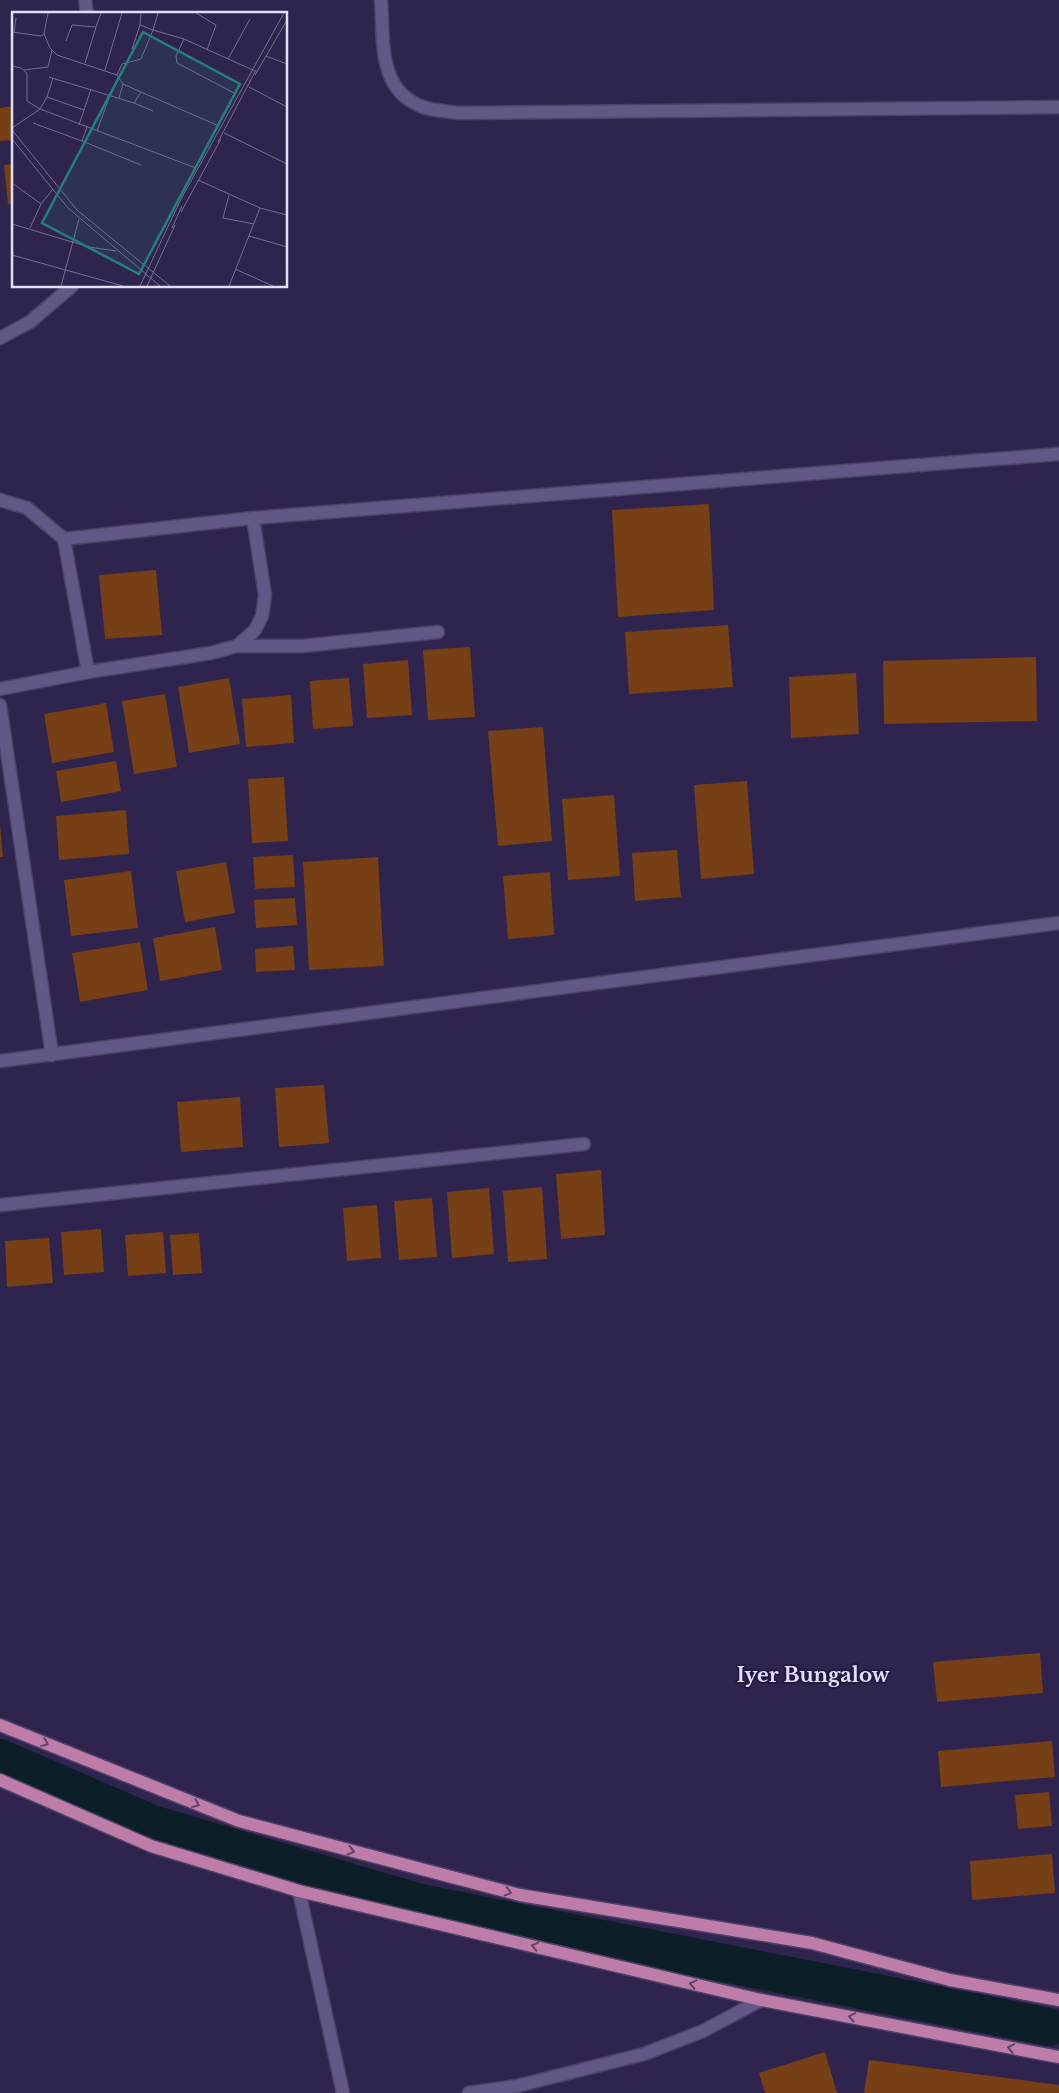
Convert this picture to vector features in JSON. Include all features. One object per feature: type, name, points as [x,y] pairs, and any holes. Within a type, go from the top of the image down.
[{"type":"main road","points":[[0,1725],[239,1821],[520,1895],[812,1943],[950,1980],[1059,2000]]},
{"type":"main road","points":[[0,1780],[151,1846],[299,1891],[761,2000],[1059,2058]]},
{"type":"street","points":[[381,0],[384,56],[391,82],[404,98],[424,108],[458,113],[1059,107]]},
{"type":"street","points":[[0,338],[30,322],[70,288]]},
{"type":"street","points":[[64,539],[253,518],[1059,454]]},
{"type":"street","points":[[0,500],[27,508],[64,539],[88,672]]},
{"type":"street","points":[[238,646],[255,630],[262,616],[264,595],[253,518]]},
{"type":"street","points":[[0,689],[88,672],[211,653],[238,646],[302,646],[438,632]]},
{"type":"street","points":[[0,705],[52,1055]]},
{"type":"street","points":[[0,1061],[1059,923]]},
{"type":"street","points":[[0,1205],[584,1144]]},
{"type":"street","points":[[299,1891],[343,2093]]},
{"type":"street","points":[[469,2093],[517,2086],[644,2054],[703,2031],[761,2000]]},
{"type":"building","points":[[12,106],[12,140],[0,141],[0,108]]},
{"type":"building","points":[[12,164],[12,203],[8,204],[4,165]]},
{"type":"building","points":[[709,504],[714,610],[618,617],[612,510]]},
{"type":"building","points":[[156,570],[162,635],[105,639],[99,575]]},
{"type":"building","points":[[728,625],[733,687],[629,694],[625,632]]},
{"type":"building","points":[[470,647],[475,717],[428,720],[423,650]]},
{"type":"building","points":[[1036,657],[1037,721],[884,724],[883,661]]},
{"type":"building","points":[[408,660],[412,715],[367,718],[363,664]]},
{"type":"building","points":[[856,673],[859,734],[791,738],[789,677]]},
{"type":"building","points":[[229,678],[240,744],[189,753],[178,687]]},
{"type":"building","points":[[349,678],[353,726],[313,729],[310,681]]},
{"type":"building","points":[[165,694],[177,767],[134,774],[122,701]]},
{"type":"building","points":[[291,695],[294,743],[246,747],[242,699]]},
{"type":"building","points":[[106,703],[114,752],[52,763],[44,714]]},
{"type":"building","points":[[543,727],[552,841],[498,846],[488,731]]},
{"type":"building","points":[[116,761],[121,791],[61,802],[56,771]]},
{"type":"building","points":[[284,777],[288,841],[252,843],[248,779]]},
{"type":"building","points":[[747,781],[754,874],[701,879],[694,785]]},
{"type":"building","points":[[614,795],[620,876],[568,880],[562,799]]},
{"type":"building","points":[[126,810],[129,854],[59,860],[56,816]]},
{"type":"building","points":[[0,824],[3,857],[0,857]]},
{"type":"building","points":[[677,850],[681,897],[635,901],[632,853]]},
{"type":"building","points":[[293,855],[295,887],[255,889],[253,857]]},
{"type":"building","points":[[378,857],[384,966],[309,970],[303,862]]},
{"type":"building","points":[[226,862],[235,913],[185,922],[176,871]]},
{"type":"building","points":[[131,871],[138,928],[71,936],[64,880]]},
{"type":"building","points":[[550,872],[554,935],[508,939],[503,876]]},
{"type":"building","points":[[295,898],[297,925],[256,928],[254,900]]},
{"type":"building","points":[[215,927],[222,970],[160,981],[153,938]]},
{"type":"building","points":[[140,942],[148,990],[80,1002],[72,953]]},
{"type":"building","points":[[293,946],[295,970],[256,972],[255,949]]},
{"type":"building","points":[[324,1085],[329,1143],[279,1147],[275,1088]]},
{"type":"building","points":[[240,1097],[243,1147],[181,1152],[177,1102]]},
{"type":"building","points":[[601,1170],[605,1235],[561,1239],[556,1174]]},
{"type":"building","points":[[542,1187],[547,1259],[508,1262],[503,1191]]},
{"type":"building","points":[[489,1188],[494,1254],[452,1258],[447,1192]]},
{"type":"building","points":[[432,1198],[437,1257],[399,1260],[394,1201]]},
{"type":"building","points":[[377,1205],[381,1258],[347,1261],[343,1208]]},
{"type":"building","points":[[101,1229],[104,1272],[64,1275],[61,1232]]},
{"type":"building","points":[[163,1232],[166,1273],[128,1276],[125,1235]]},
{"type":"building","points":[[199,1233],[202,1273],[173,1275],[170,1235]]},
{"type":"building","points":[[49,1238],[53,1283],[7,1287],[5,1241]]},
{"type":"building","points":[[1040,1653],[1043,1693],[937,1702],[933,1662]]},
{"type":"building","points":[[1052,1741],[1055,1777],[941,1787],[938,1751]]},
{"type":"building","points":[[1049,1792],[1052,1826],[1018,1829],[1015,1795]]},
{"type":"building","points":[[1052,1854],[1055,1893],[972,1900],[970,1861]]},
{"type":"building","points":[[825,2052],[837,2093],[765,2093],[759,2073]]},
{"type":"building","points":[[869,2060],[1059,2085],[1059,2093],[864,2093]]},
{"type":"waterway","points":[[0,1758],[152,1824],[420,1903],[1049,2027]]},
{"type":"district","name":"Iyer Bungalow","points":[[813,1675]]}]
